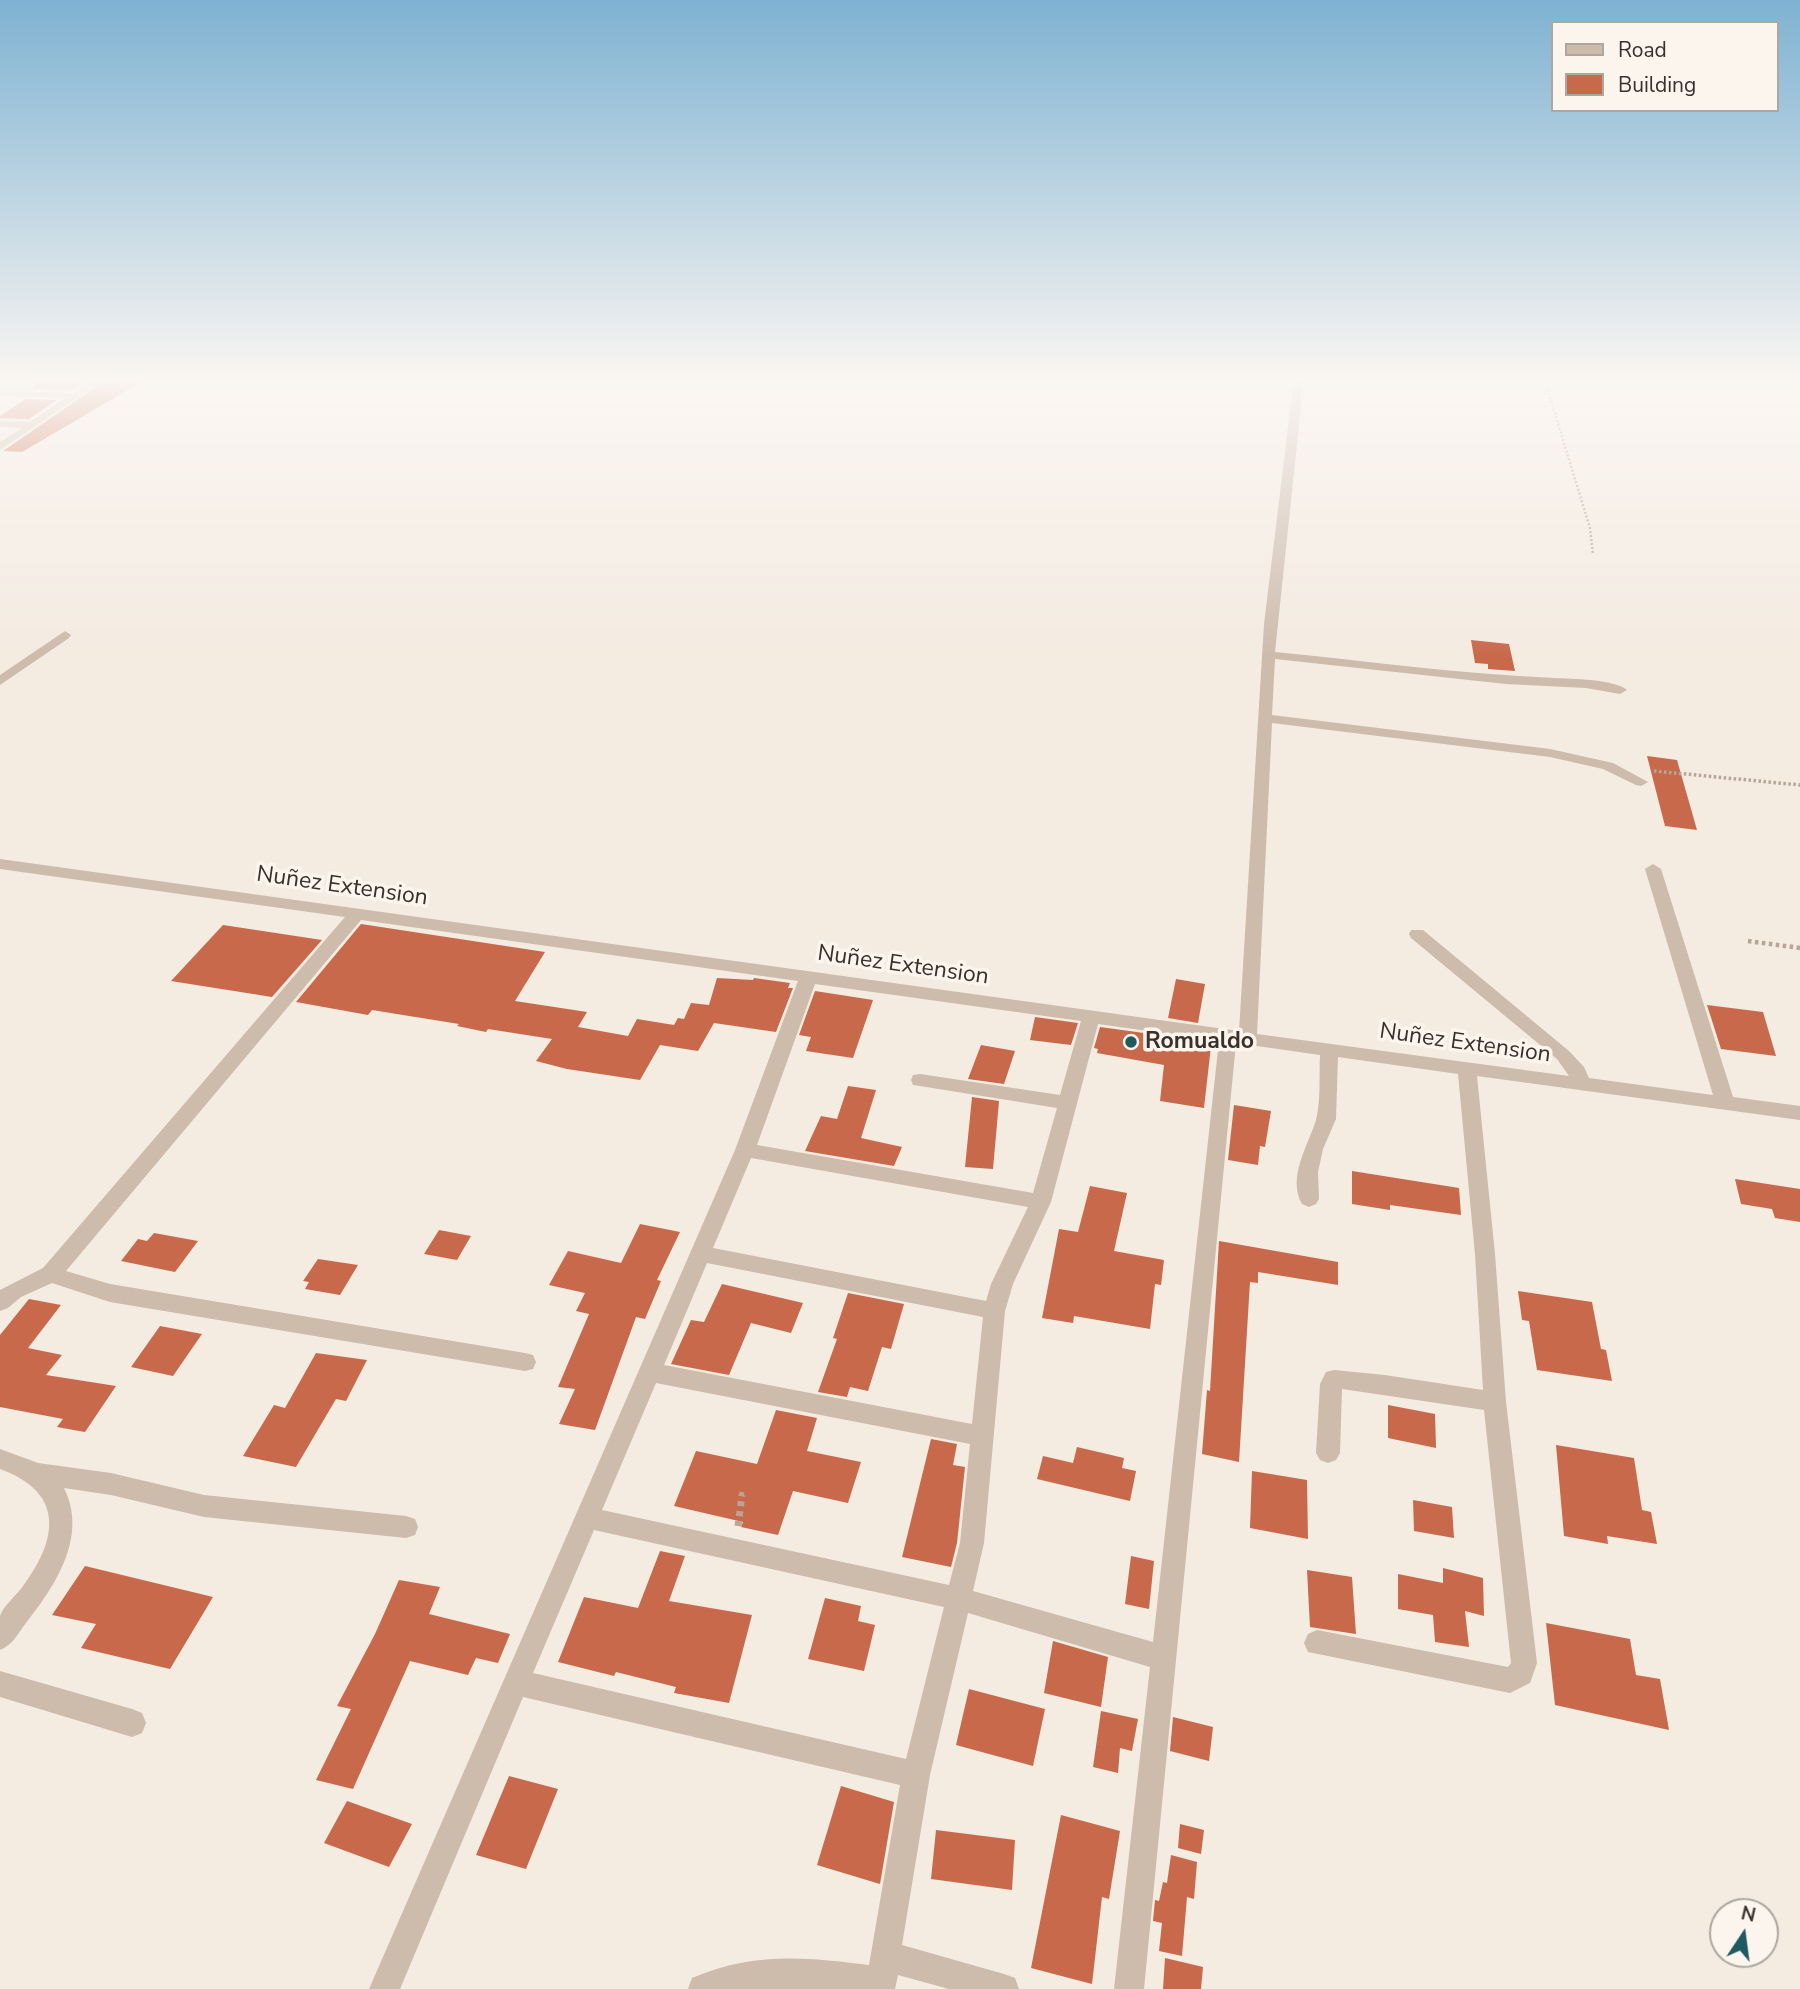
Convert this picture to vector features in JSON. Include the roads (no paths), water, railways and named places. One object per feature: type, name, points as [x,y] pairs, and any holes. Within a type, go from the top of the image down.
[{"type":"street","points":[[1129,1989],[1212,1209],[1238,1037],[1269,655],[1289,471]]},
{"type":"street","points":[[0,681],[65,635]]},
{"type":"street","points":[[1269,655],[1506,680],[1587,684],[1620,690]]},
{"type":"street","points":[[1265,718],[1549,753],[1608,766],[1642,782]]},
{"type":"street","name":"Nuñez Extension","points":[[0,864],[1329,1050],[1800,1112]]},
{"type":"street","points":[[1653,869],[1726,1102]]},
{"type":"street","points":[[0,1301],[13,1291],[51,1274],[357,914]]},
{"type":"street","points":[[1417,934],[1563,1055],[1577,1071],[1581,1084]]},
{"type":"street","points":[[384,1989],[745,1150],[808,978]]},
{"type":"street","points":[[882,1976],[916,1775],[972,1543],[994,1311],[1002,1284],[1041,1202],[1091,1017]]},
{"type":"street","points":[[1309,1199],[1308,1172],[1313,1149],[1326,1119],[1329,1050]]},
{"type":"street","points":[[1317,1643],[1510,1680],[1521,1674],[1524,1663],[1495,1402],[1485,1254],[1467,1069]]},
{"type":"street","points":[[920,1080],[1069,1103]]},
{"type":"street","points":[[745,1150],[1041,1202]]},
{"type":"street","points":[[701,1254],[994,1311]]},
{"type":"street","points":[[51,1274],[110,1293],[525,1362]]},
{"type":"street","points":[[649,1372],[982,1436]]},
{"type":"street","points":[[1328,1453],[1331,1384],[1334,1379],[1385,1384],[1495,1402]]},
{"type":"street","points":[[0,1460],[38,1474],[111,1484],[204,1506],[406,1527]]},
{"type":"street","points":[[0,1637],[42,1580],[62,1533],[61,1509],[56,1494],[38,1474]]},
{"type":"street","points":[[585,1517],[960,1599],[1164,1658]]},
{"type":"street","points":[[514,1682],[916,1775]]},
{"type":"street","points":[[0,1684],[132,1723]]},
{"type":"street","points":[[703,1989],[767,1971],[882,1976],[1004,1989]]},
{"type":"place","name":"Romualdo","points":[[1131,1042]]}]
